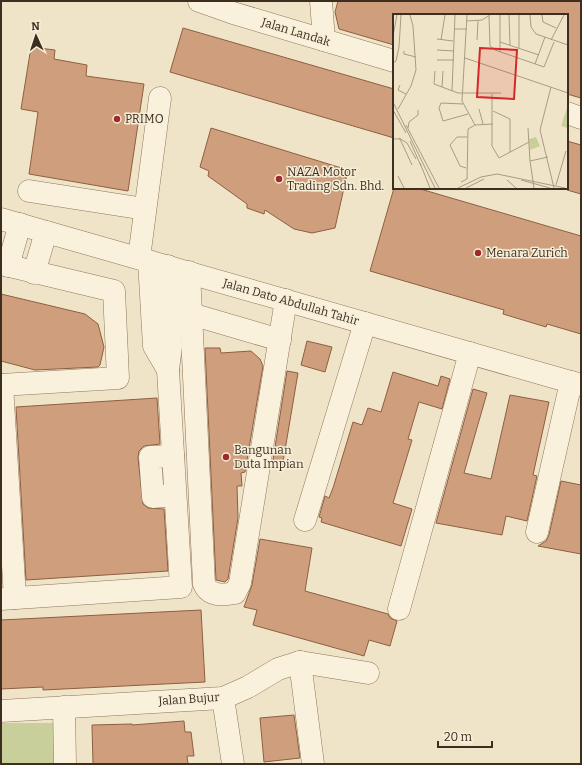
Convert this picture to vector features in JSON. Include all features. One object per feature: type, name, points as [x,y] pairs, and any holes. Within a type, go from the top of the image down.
[{"type":"street","name":"Jalan Landak","points":[[199,1],[233,13],[393,61]]},
{"type":"street","points":[[321,1],[324,40]]},
{"type":"street","points":[[10,222],[4,265],[114,291],[118,378],[2,384],[8,598],[181,587],[168,370],[154,346],[152,262],[145,209],[160,98]]},
{"type":"street","points":[[568,113],[581,118]]},
{"type":"street","points":[[29,191],[145,209]]},
{"type":"street","name":"Jalan Dato Abdullah Tahir","points":[[10,222],[576,383]]},
{"type":"street","points":[[34,273],[46,232]]},
{"type":"street","points":[[189,272],[204,584],[207,590],[213,594],[224,595],[235,593],[240,583],[286,300]]},
{"type":"street","points":[[191,314],[280,340]]},
{"type":"street","points":[[305,520],[365,323]]},
{"type":"street","points":[[399,609],[470,353]]},
{"type":"street","points":[[537,532],[576,383]]},
{"type":"street","points":[[300,662],[313,764]]},
{"type":"street","name":"Jalan Bujur","points":[[1,711],[223,698],[248,687],[278,669],[300,662],[368,673]]},
{"type":"street","points":[[223,698],[233,764]]},
{"type":"street","points":[[64,707],[65,764]]},
{"type":"green space","points":[[1,723],[58,723],[56,764],[1,764]]},
{"type":"building","points":[[338,1],[581,1],[581,98],[568,94],[568,14],[393,14],[393,45],[339,29],[335,12]]},
{"type":"building","points":[[183,28],[393,89],[393,138],[170,72]]},
{"type":"building","name":"PRIMO","points":[[31,47],[55,50],[54,59],[87,65],[86,76],[144,84],[128,191],[29,174],[38,112],[21,109]]},
{"type":"building","name":"NAZA Motor Trading Sdn. Bhd.","points":[[211,128],[348,170],[335,228],[312,233],[294,229],[265,210],[264,214],[247,208],[247,204],[208,176],[209,171],[200,167]]},
{"type":"building","points":[[568,141],[581,145],[581,194],[567,190]]},
{"type":"building","name":"Menara Zurich","points":[[394,189],[420,189],[581,236],[581,334],[547,324],[546,327],[503,314],[504,310],[370,271]]},
{"type":"building","points":[[1,294],[85,314],[98,324],[104,347],[100,365],[98,367],[35,370],[1,361]]},
{"type":"building","points":[[307,341],[332,347],[325,372],[301,365]]},
{"type":"building","name":"Bangunan Duta Impian","points":[[205,348],[220,348],[221,353],[251,351],[260,359],[263,366],[245,472],[241,473],[242,486],[237,486],[238,518],[228,579],[225,582],[216,580]]},
{"type":"building","points":[[287,371],[298,373],[282,468],[272,466]]},
{"type":"building","points":[[393,372],[438,386],[441,376],[450,379],[442,409],[419,402],[408,439],[412,440],[393,503],[412,509],[401,546],[321,522],[322,518],[319,517],[325,496],[329,498],[333,488],[353,422],[362,425],[368,408],[381,412]]},
{"type":"building","points":[[473,389],[487,393],[464,473],[491,479],[510,395],[549,402],[533,475],[537,476],[527,521],[506,516],[502,535],[436,523]]},
{"type":"building","points":[[157,398],[160,444],[144,446],[139,451],[138,458],[143,504],[148,508],[164,509],[168,571],[26,580],[16,407]]},
{"type":"building","points":[[561,481],[581,485],[581,554],[538,546],[546,541],[549,535]]},
{"type":"building","points":[[260,539],[312,548],[305,591],[388,614],[390,618],[397,621],[390,646],[369,640],[364,656],[253,625],[257,610],[244,607],[252,585]]},
{"type":"building","points":[[201,610],[205,682],[43,690],[43,687],[1,689],[1,620]]},
{"type":"building","points":[[294,715],[300,758],[264,762],[260,718]]},
{"type":"building","points":[[184,721],[185,732],[191,732],[194,756],[187,756],[188,764],[93,764],[92,725],[132,725]]},
{"type":"place","name":"PRIMO","points":[[117,119]]},
{"type":"place","name":"NAZA Motor Trading Sdn. Bhd.","points":[[279,179]]},
{"type":"place","name":"Menara Zurich","points":[[478,253]]},
{"type":"place","name":"Bangunan Duta Impian","points":[[226,457]]}]
